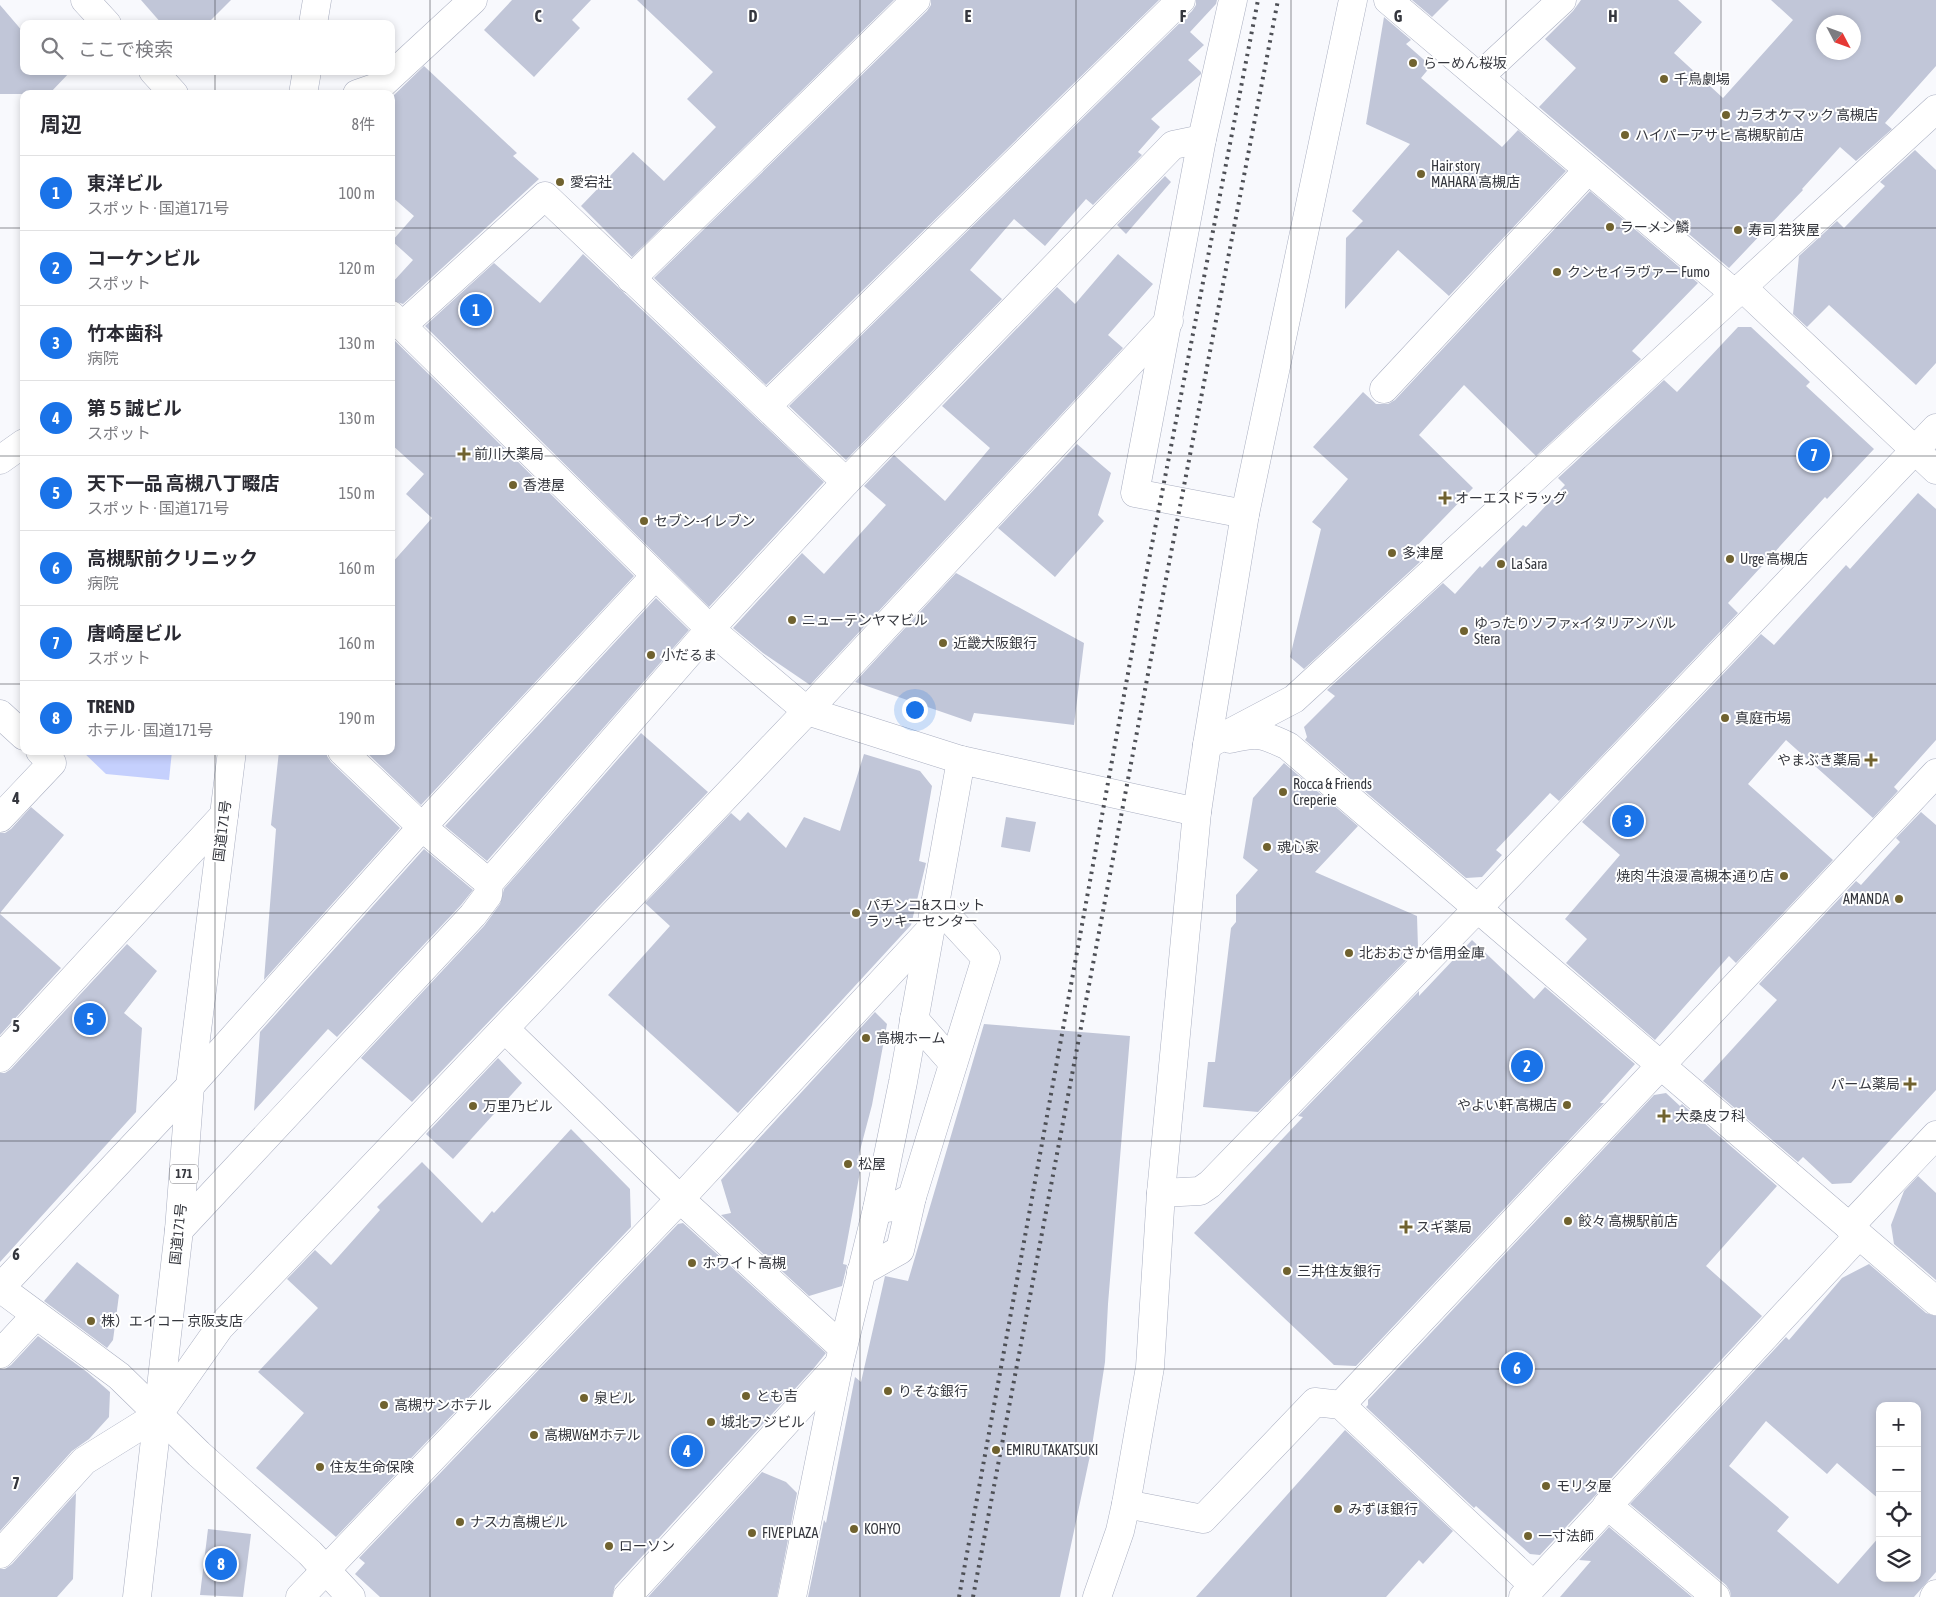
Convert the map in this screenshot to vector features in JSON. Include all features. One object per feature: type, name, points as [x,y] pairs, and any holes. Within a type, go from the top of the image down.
[{"type":"main road","points":[[85,0],[103,20]]},
{"type":"main road","points":[[314,20],[317,0]]},
{"type":"main road","points":[[395,72],[473,0]]},
{"type":"main road","points":[[632,279],[916,0]]},
{"type":"main road","points":[[766,406],[1181,0]]},
{"type":"main road","points":[[1233,0],[1202,139],[1135,493],[1245,514]]},
{"type":"main road","points":[[1097,1597],[1120,1531],[1150,1367],[1161,1193],[1197,812],[1207,745],[1245,514],[1354,0]]},
{"type":"main road","points":[[1388,0],[1588,170],[1738,291],[1936,470]]},
{"type":"main road","points":[[1479,77],[1562,0]]},
{"type":"main road","points":[[157,75],[170,90]]},
{"type":"main road","points":[[304,90],[305,75]]},
{"type":"main road","points":[[368,90],[380,86],[392,75]]},
{"type":"main road","points":[[1207,745],[1294,699],[1936,109]]},
{"type":"main road","points":[[180,1230],[473,915],[488,895],[489,882],[710,629],[846,482],[1173,145],[1202,139]]},
{"type":"main road","points":[[1384,390],[1588,170]]},
{"type":"main road","points":[[846,482],[545,196],[397,320],[710,629],[807,711],[961,760],[1197,812]]},
{"type":"main road","points":[[0,1554],[84,1461],[158,1415],[220,1327],[807,711],[1169,321]]},
{"type":"main road","points":[[1161,1193],[1200,1191],[1210,1184],[1478,908],[1936,428]]},
{"type":"main road","points":[[351,1597],[310,1553],[158,1415],[119,1376],[0,1288],[190,1086],[422,827],[655,576]]},
{"type":"main road","points":[[0,714],[20,732]]},
{"type":"main road","points":[[1207,745],[1249,734],[1264,735],[1288,746],[1661,1064],[1936,1302]]},
{"type":"main road","points":[[0,818],[52,762],[44,755]]},
{"type":"main road","name":"国道171号","points":[[137,1597],[180,1230],[190,1086],[232,755]]},
{"type":"main road","points":[[346,755],[422,827],[489,882]]},
{"type":"main road","points":[[792,1597],[840,1356],[877,1209],[961,760]]},
{"type":"main road","points":[[1341,1405],[1936,773]]},
{"type":"main road","points":[[0,1058],[224,815]]},
{"type":"main road","points":[[861,1272],[900,1250],[912,1196],[986,958],[935,903]]},
{"type":"main road","points":[[300,1597],[680,1199],[930,930]]},
{"type":"main road","points":[[914,1019],[953,1063]]},
{"type":"main road","points":[[505,1029],[840,1356]]},
{"type":"main road","points":[[1126,1504],[1202,1519],[1315,1402],[1341,1405],[1528,1591],[1854,1231],[1936,1135]]},
{"type":"main road","points":[[877,1209],[894,1207],[912,1196]]},
{"type":"main road","points":[[0,1354],[36,1315]]},
{"type":"main road","points":[[627,1597],[840,1356]]},
{"type":"main road","points":[[1607,1505],[1716,1597]]},
{"type":"shaded area","points":[[86,755],[172,755],[169,780],[106,774]]},
{"type":"building","points":[[141,0],[231,0],[211,20],[158,20]]},
{"type":"building","points":[[512,0],[591,0],[572,20],[580,28],[534,77],[484,30]]},
{"type":"building","points":[[637,0],[894,0],[632,257],[581,206],[633,152],[664,181],[716,127],[687,99],[713,72]]},
{"type":"building","points":[[931,0],[1159,0],[766,385],[654,278],[927,11],[931,5]]},
{"type":"building","points":[[1196,0],[1217,0],[1216,4],[1190,32],[1204,45],[1188,60],[1201,74],[1151,119],[1160,127],[1138,152],[1142,155],[1093,205],[1086,199],[1045,246],[1014,219],[970,270],[1002,299],[846,460],[789,406],[1192,11],[1196,5]]},
{"type":"building","points":[[1412,0],[1449,0],[1432,17]]},
{"type":"building","points":[[1581,0],[1678,0],[1702,22],[1674,53],[1723,98],[1793,20],[1771,0],[1936,0],[1936,66],[1885,123],[1892,129],[1856,161],[1840,147],[1803,190],[1729,268],[1539,107],[1576,68],[1545,39],[1573,11]]},
{"type":"building","points":[[0,5],[20,28],[20,75],[67,75],[53,90],[20,90],[20,94],[0,94]]},
{"type":"building","points":[[1384,17],[1411,40],[1406,44],[1431,66],[1421,78],[1502,147],[1518,130],[1566,171],[1449,296],[1398,250],[1345,309],[1346,238],[1363,221],[1352,211],[1410,144],[1366,124]]},
{"type":"building","points":[[424,66],[517,153],[513,156],[539,179],[403,304],[395,301],[395,280],[413,260],[395,244],[395,238],[414,216],[395,199],[395,94]]},
{"type":"building","points":[[1915,150],[1936,170],[1936,363],[1916,385],[1829,305],[1807,327],[1793,314],[1799,256],[1837,221],[1844,228],[1885,186],[1880,182]]},
{"type":"building","points":[[1165,176],[1171,182],[1126,234],[1117,225]]},
{"type":"building","points":[[1590,191],[1698,283],[1632,351],[1641,359],[1536,456],[1464,385],[1419,435],[1473,488],[1410,553],[1420,562],[1304,669],[1290,657],[1321,529],[1312,522],[1348,479],[1313,447],[1363,392],[1376,404],[1388,404],[1395,400]]},
{"type":"building","points":[[583,254],[824,482],[709,607],[425,326],[494,263],[540,303]]},
{"type":"building","points":[[1118,254],[1153,284],[1108,335],[1123,348],[810,685],[763,653],[733,628],[802,553],[824,574],[886,505],[864,486],[894,455],[945,501],[990,448],[942,406],[1057,287],[1075,304]]},
{"type":"building","points":[[1738,327],[1751,327],[1810,382],[1806,386],[1874,449],[1827,499],[1825,497],[1728,603],[1738,613],[1559,801],[1550,793],[1496,850],[1502,855],[1482,877],[1466,878],[1305,740],[1307,737],[1304,727],[1335,696],[1327,690],[1443,583],[1455,594],[1480,566],[1482,568],[1523,525],[1526,527],[1565,485],[1558,478],[1664,380],[1677,392]]},
{"type":"building","points":[[395,341],[634,576],[421,805],[369,755],[395,755],[395,560],[432,518],[406,494],[424,474],[395,448]]},
{"type":"building","points":[[1077,444],[1111,473],[1098,515],[1104,521],[1055,577],[998,528]]},
{"type":"building","points":[[1918,493],[1936,509],[1936,740],[1894,787],[1898,791],[1873,818],[1786,740],[1748,784],[1833,860],[1736,963],[1729,956],[1655,1040],[1566,963],[1587,939],[1565,919],[1620,855],[1582,822],[1761,634],[1774,645],[1846,565],[1850,569]]},
{"type":"building","points":[[956,573],[1084,643],[1074,725],[974,713],[971,722],[855,682]]},
{"type":"building","points":[[656,598],[689,630],[487,861],[445,826]]},
{"type":"building","points":[[641,733],[708,792],[412,1102],[361,1058],[484,926],[500,904],[504,889]]},
{"type":"building","points":[[864,754],[920,771],[932,786],[919,861],[926,863],[911,925],[738,1113],[608,995],[670,926],[645,903],[731,813],[740,821],[748,812],[786,848],[804,817],[840,831]]},
{"type":"building","points":[[279,755],[327,755],[331,762],[400,828],[264,980],[276,829],[271,825]]},
{"type":"building","points":[[1284,763],[1358,826],[1315,872],[1417,916],[1418,948],[1258,1112],[1203,1107],[1208,1062],[1215,1062],[1231,928],[1236,922],[1236,895],[1258,870],[1243,858],[1253,798]]},
{"type":"building","points":[[31,807],[64,835],[0,913],[0,833],[5,833],[11,829]]},
{"type":"building","points":[[1921,812],[1936,825],[1936,1090],[1851,1183],[1832,1184],[1803,1157],[1798,1162],[1703,1081],[1777,1000],[1759,984],[1856,881],[1861,885],[1900,842],[1896,838]]},
{"type":"building","points":[[1006,817],[1036,822],[1030,852],[1001,847]]},
{"type":"building","points":[[424,849],[473,890],[337,1037],[328,1029],[254,1111],[260,1032]]},
{"type":"building","points":[[0,914],[61,968],[0,1035]]},
{"type":"building","points":[[1472,940],[1534,999],[1545,987],[1635,1064],[1600,1103],[1604,1103],[1356,1366],[1334,1365],[1194,1233],[1303,1117],[1298,1116],[1419,991],[1419,996]]},
{"type":"building","points":[[127,944],[157,971],[124,1013],[142,1028],[136,1112],[0,1262],[0,1073],[5,1073],[11,1069]]},
{"type":"building","points":[[875,1012],[887,1024],[872,1105],[858,1158],[862,1161],[843,1264],[847,1265],[842,1286],[809,1296],[721,1215],[731,1213],[721,1180]]},
{"type":"building","points":[[984,1024],[1130,1036],[1105,1362],[1092,1446],[1060,1597],[808,1597],[824,1520],[826,1523],[855,1377],[861,1382],[885,1276],[908,1281]]},
{"type":"building","name":"万里乃ビル","points":[[498,1058],[522,1083],[453,1159],[426,1134]]},
{"type":"building","points":[[1666,1093],[1680,1106],[1682,1104],[1777,1186],[1706,1266],[1762,1316],[1540,1555],[1530,1554],[1476,1506],[1474,1508],[1366,1407],[1368,1400],[1654,1095]]},
{"type":"building","points":[[571,1129],[630,1189],[631,1227],[336,1537],[256,1468],[304,1413],[258,1372],[318,1308],[287,1279],[315,1250],[331,1265],[380,1210],[377,1207],[422,1162],[482,1223],[492,1211],[494,1213]]},
{"type":"building","points":[[1918,1176],[1936,1193],[1936,1280],[1894,1244],[1891,1225],[1904,1191]]},
{"type":"building","points":[[683,1223],[826,1353],[814,1368],[615,1586],[612,1597],[380,1597],[355,1574],[365,1563],[359,1558],[678,1224]]},
{"type":"building","name":"株）エイコー 京阪支店","points":[[77,1262],[119,1295],[113,1340],[107,1348],[44,1301]]},
{"type":"building","points":[[1869,1264],[1926,1313],[1936,1316],[1936,1572],[1914,1597],[1731,1597],[1726,1585],[1630,1504],[1786,1337],[1789,1340],[1842,1278]],"holes":[[[1876,1402],[1921,1402],[1921,1582],[1876,1582],[1876,1541],[1838,1584],[1777,1531],[1789,1517],[1729,1466],[1766,1421],[1827,1474],[1837,1463],[1876,1497]]]},
{"type":"building","points":[[38,1336],[87,1372],[110,1392],[109,1417],[89,1439],[72,1451],[0,1531],[0,1369],[5,1369],[11,1365]]},
{"type":"building","points":[[1345,1430],[1453,1531],[1423,1564],[1419,1560],[1386,1597],[1196,1597]]},
{"type":"building","name":"FIVE PLAZA","points":[[762,1472],[786,1482],[797,1493],[777,1597],[648,1597]]},
{"type":"building","points":[[76,1493],[73,1579],[57,1597],[0,1597],[0,1569],[5,1569],[12,1564]]},
{"type":"building","points":[[1609,1527],[1692,1597],[1560,1597],[1591,1561],[1579,1560]]},
{"type":"building","points":[[208,1529],[251,1534],[243,1597],[200,1595]]},
{"type":"railway","points":[[959,1597],[1146,575],[1258,0]]},
{"type":"railway","points":[[973,1597],[1278,0]]},
{"type":"place","name":"らーめん桜坂","points":[[1413,63]]},
{"type":"place","name":"千鳥劇場","points":[[1664,79]]},
{"type":"place","name":"カラオケマック 高槻店","points":[[1726,115]]},
{"type":"place","name":"ハイパーアサヒ 高槻駅前店","points":[[1625,135]]},
{"type":"place","name":"Hair story MAHARA 高槻店","points":[[1421,174]]},
{"type":"place","name":"愛宕社","points":[[560,182]]},
{"type":"place","name":"ラーメン鱗","points":[[1610,227]]},
{"type":"place","name":"寿司 若狭屋","points":[[1738,230]]},
{"type":"place","name":"クンセイラヴァー Fumo","points":[[1557,272]]},
{"type":"place","name":"東洋ビル","points":[[476,310]]},
{"type":"place","name":"前川大薬局","points":[[464,454]]},
{"type":"place","name":"唐崎屋ビル","points":[[1814,455]]},
{"type":"place","name":"香港屋","points":[[513,485]]},
{"type":"place","name":"オーエスドラッグ","points":[[1445,498]]},
{"type":"place","name":"セブン-イレブン","points":[[644,521]]},
{"type":"place","name":"多津屋","points":[[1392,553]]},
{"type":"place","name":"Urge 高槻店","points":[[1730,559]]},
{"type":"place","name":"La Sara","points":[[1501,564]]},
{"type":"place","name":"ニューテンヤマビル","points":[[792,620]]},
{"type":"place","name":"ゆったりソファ×イタリアンバル Stera","points":[[1464,631]]},
{"type":"place","name":"近畿大阪銀行","points":[[943,643]]},
{"type":"place","name":"小だるま","points":[[651,655]]},
{"type":"place","name":"真庭市場","points":[[1725,718]]},
{"type":"place","name":"やまぶき薬局","points":[[1871,760]]},
{"type":"place","name":"Rocca & Friends Creperie","points":[[1283,792]]},
{"type":"place","name":"竹本歯科","points":[[1628,821]]},
{"type":"place","name":"魂心家","points":[[1267,847]]},
{"type":"place","name":"焼肉 牛浪漫 高槻本通り店","points":[[1784,876]]},
{"type":"place","name":"AMANDA","points":[[1899,899]]},
{"type":"place","name":"パチンコ&スロット ラッキーセンター","points":[[856,913]]},
{"type":"place","name":"北おおさか信用金庫","points":[[1349,953]]},
{"type":"place","name":"天下一品 高槻八丁畷店","points":[[90,1019]]},
{"type":"place","name":"高槻ホーム","points":[[866,1038]]},
{"type":"place","name":"コーケンビル","points":[[1527,1066]]},
{"type":"place","name":"パーム薬局","points":[[1910,1084]]},
{"type":"place","name":"やよい軒 高槻店","points":[[1567,1105]]},
{"type":"place","name":"万里乃ビル","points":[[473,1106]]},
{"type":"place","name":"大桑皮フ科","points":[[1664,1116]]},
{"type":"place","name":"松屋","points":[[848,1164]]},
{"type":"place","name":"餃々 高槻駅前店","points":[[1568,1221]]},
{"type":"place","name":"スギ薬局","points":[[1406,1227]]},
{"type":"place","name":"ホワイト高槻","points":[[692,1263]]},
{"type":"place","name":"三井住友銀行","points":[[1287,1271]]},
{"type":"place","name":"株）エイコー 京阪支店","points":[[91,1321]]},
{"type":"place","name":"高槻駅前クリニック","points":[[1517,1368]]},
{"type":"place","name":"りそな銀行","points":[[888,1391]]},
{"type":"place","name":"とも吉","points":[[746,1396]]},
{"type":"place","name":"泉ビル","points":[[584,1398]]},
{"type":"place","name":"高槻サンホテル","points":[[384,1405]]},
{"type":"place","name":"城北フジビル","points":[[711,1422]]},
{"type":"place","name":"高槻W&Mホテル","points":[[534,1435]]},
{"type":"place","name":"EMIRU TAKATSUKI","points":[[996,1450]]},
{"type":"place","name":"第５誠ビル","points":[[687,1451]]},
{"type":"place","name":"住友生命保険","points":[[320,1467]]},
{"type":"place","name":"モリタ屋","points":[[1546,1486]]},
{"type":"place","name":"みずほ銀行","points":[[1338,1509]]},
{"type":"place","name":"ナスカ高槻ビル","points":[[460,1522]]},
{"type":"place","name":"KOHYO","points":[[854,1529]]},
{"type":"place","name":"FIVE PLAZA","points":[[752,1533]]},
{"type":"place","name":"一寸法師","points":[[1528,1536]]},
{"type":"place","name":"ローソン","points":[[609,1546]]},
{"type":"place","name":"TREND","points":[[221,1564]]}]
